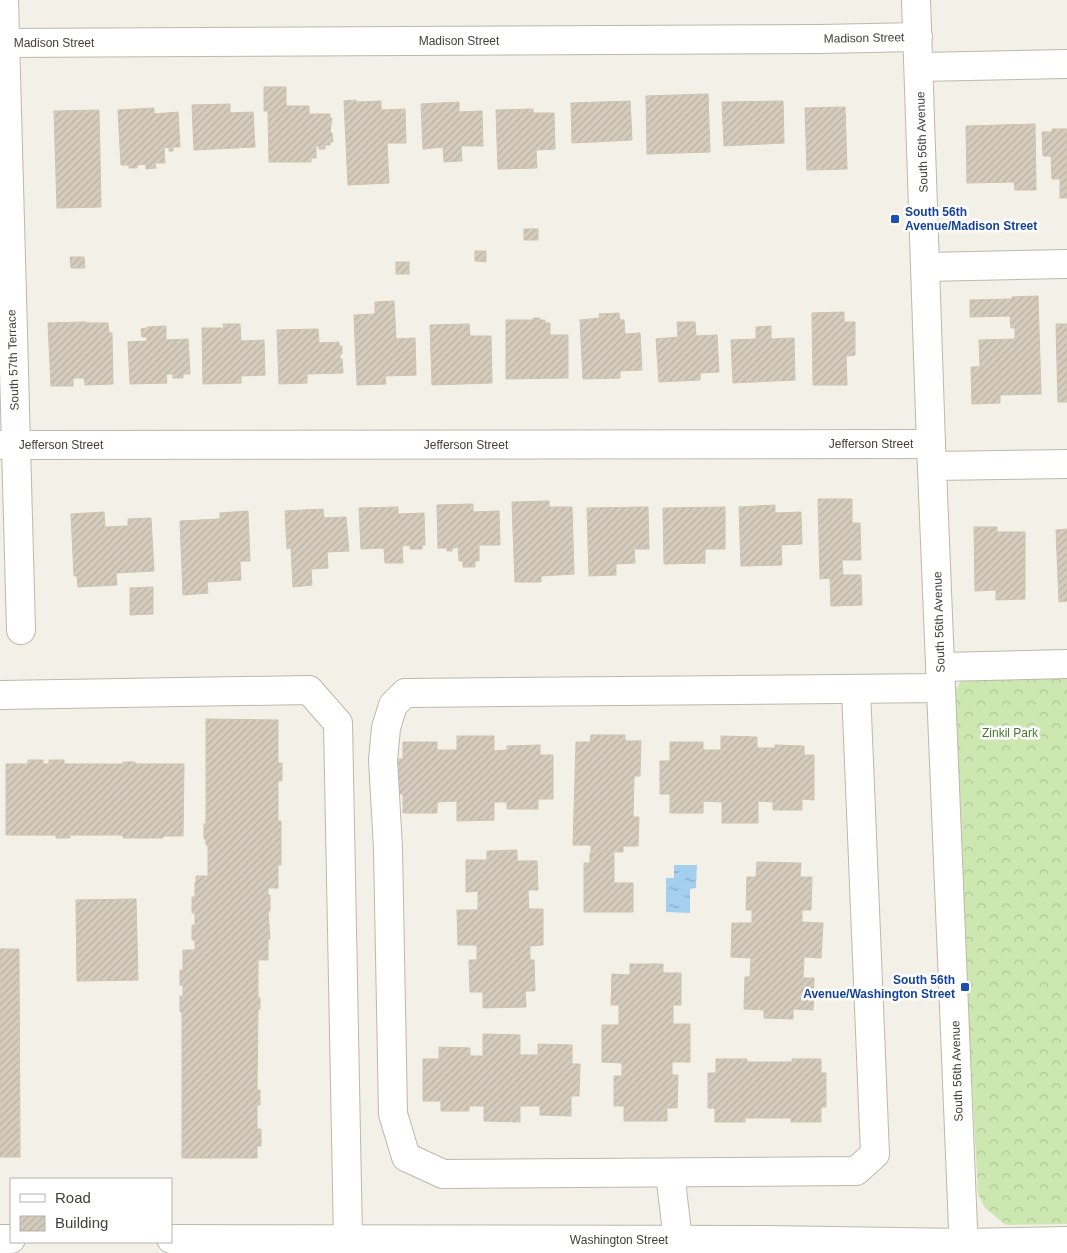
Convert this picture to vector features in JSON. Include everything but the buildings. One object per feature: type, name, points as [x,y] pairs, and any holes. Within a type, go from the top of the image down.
[{"type":"street","name":"South 57th Terrace","points":[[4,0],[2,43],[8,445],[21,630]]},
{"type":"street","name":"South 56th Avenue","points":[[916,0],[964,1248]]},
{"type":"street","name":"Madison Street","points":[[2,43],[918,37]]},
{"type":"street","points":[[920,67],[1067,64]]},
{"type":"street","points":[[926,267],[1067,264]]},
{"type":"street","name":"Jefferson Street","points":[[8,445],[878,445],[932,455],[1067,464]]},
{"type":"street","points":[[856,689],[875,1154],[856,1171],[670,1173],[443,1174],[406,1157],[393,1114],[388,848],[383,760],[386,728],[393,705],[405,693],[856,689],[941,677],[1067,664]]},
{"type":"street","points":[[0,695],[309,690],[338,723],[348,1239]]},
{"type":"street","points":[[670,1173],[678,1240]]},
{"type":"street","name":"Washington Street","points":[[172,1239],[678,1240],[873,1248],[1032,1248],[1067,1241]]},
{"type":"green space","name":"Zinkil Park","points":[[1067,674],[1067,1224],[1006,1225],[985,1208],[978,1194],[951,698],[964,676]]},
{"type":"water","points":[[674,865],[697,865],[696,888],[690,889],[690,913],[666,912],[666,878],[674,878]]},
{"type":"place","name":"South 56th Avenue/Madison Street","points":[[895,219]]},
{"type":"place","name":"South 56th Avenue/Washington Street","points":[[965,987]]}]
